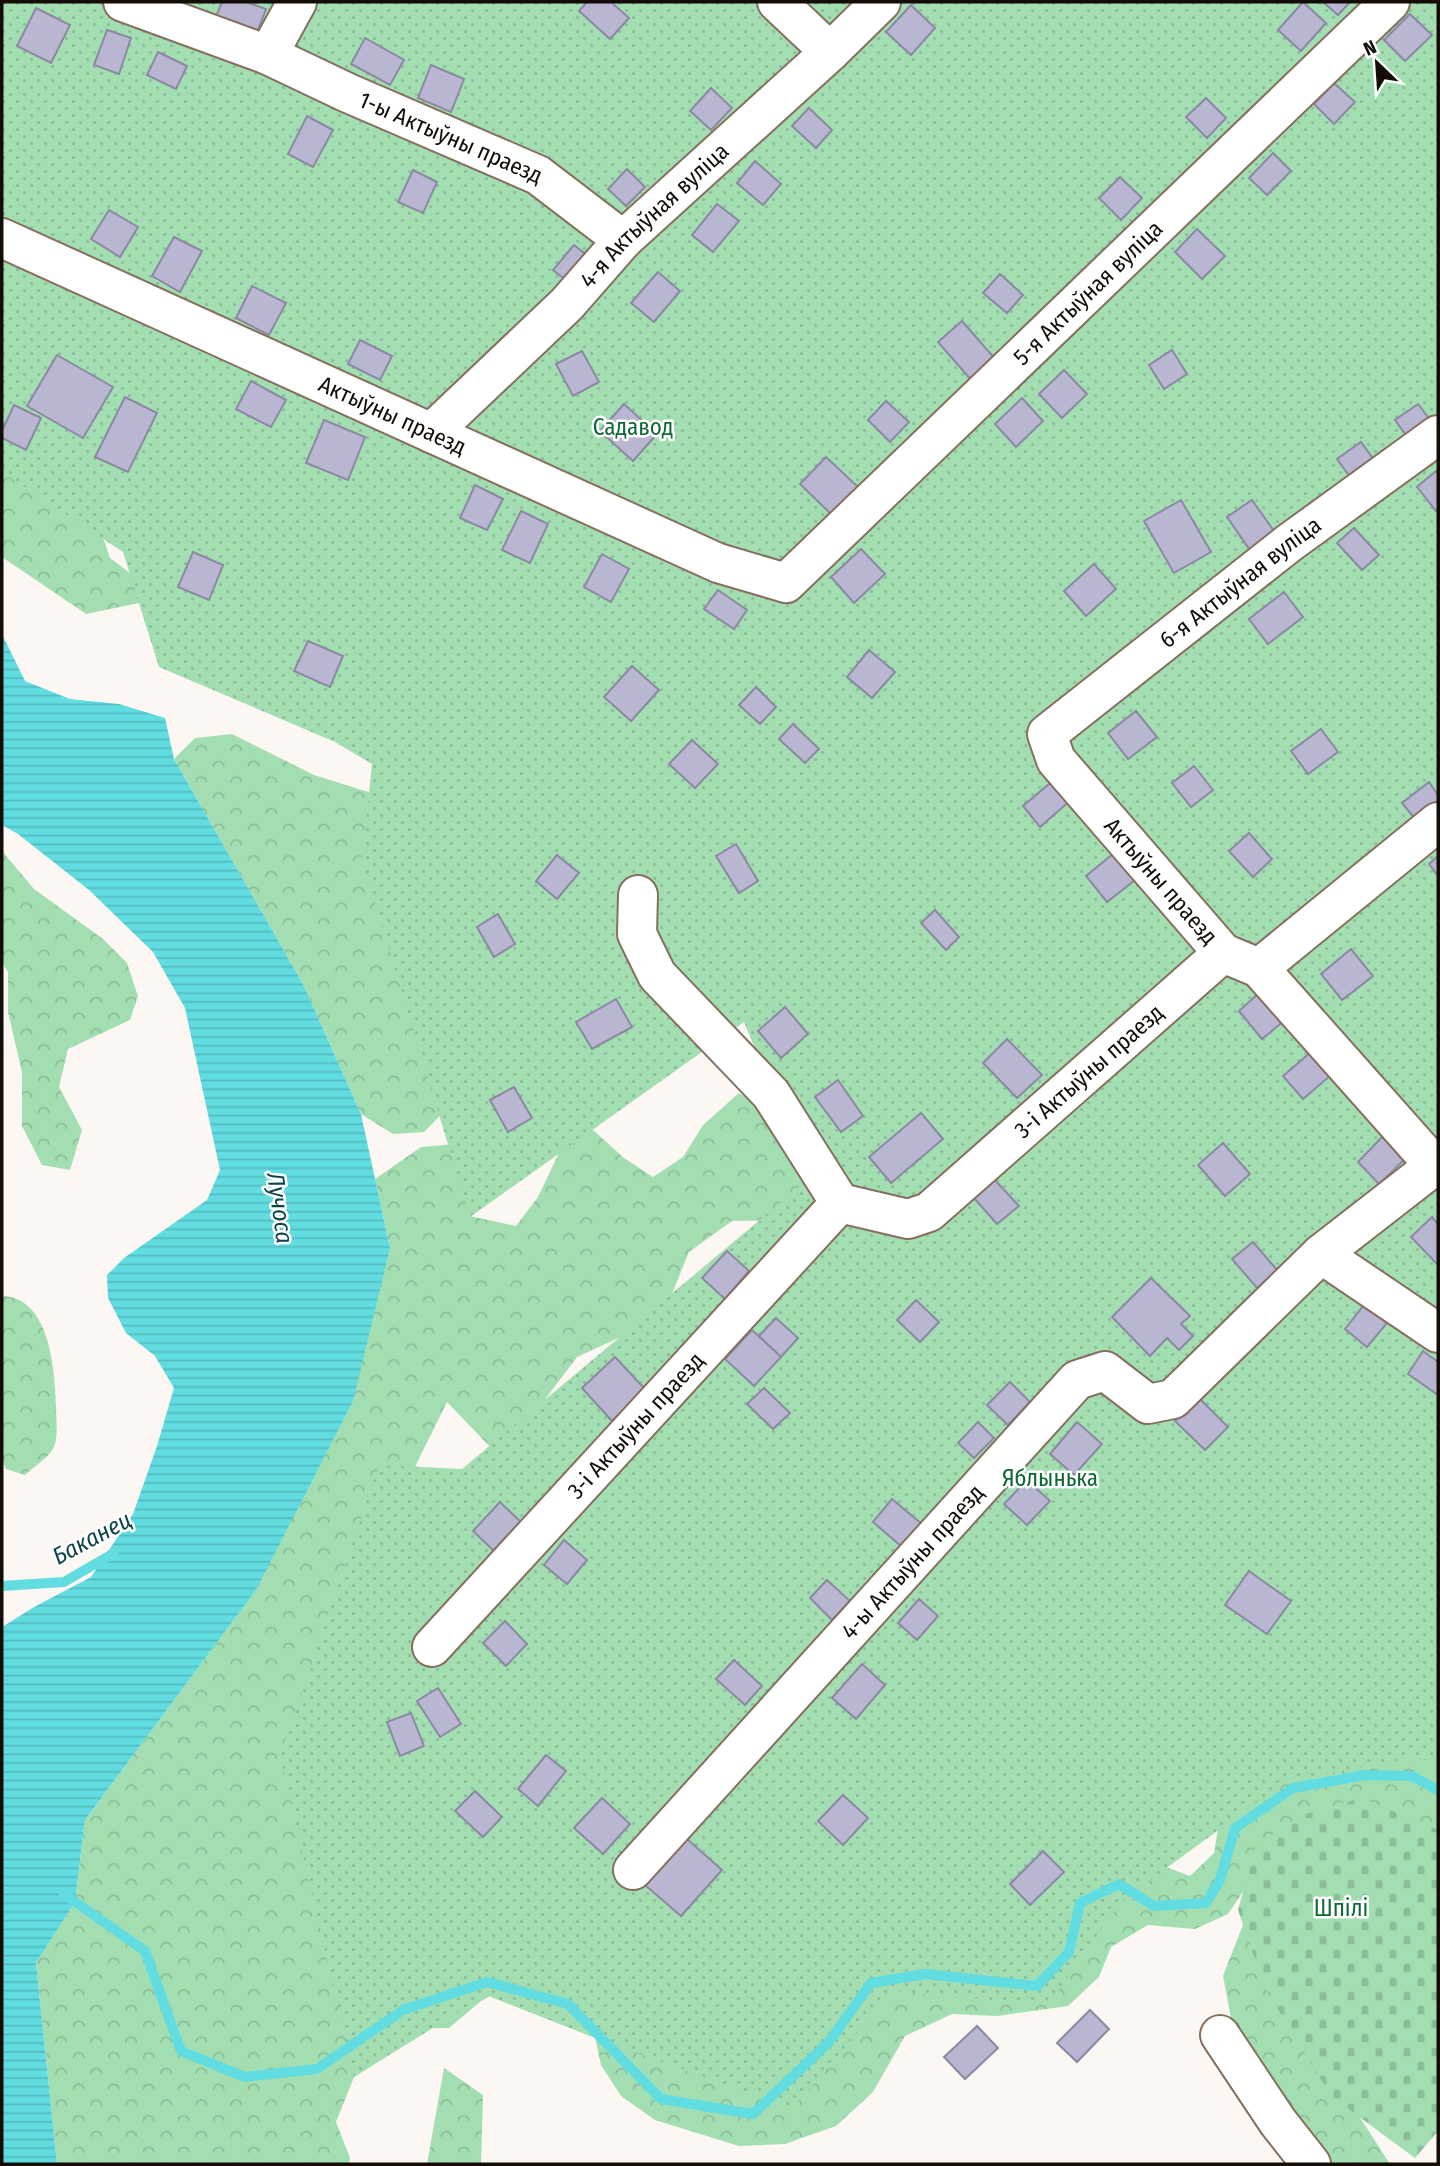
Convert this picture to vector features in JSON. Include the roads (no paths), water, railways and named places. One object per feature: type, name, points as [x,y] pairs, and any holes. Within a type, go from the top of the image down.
[{"type":"lane","name":"1-ы Актыўны праезд","points":[[122,2],[268,55],[348,93],[538,175],[623,240]]},
{"type":"lane","points":[[268,55],[297,2]]},
{"type":"lane","points":[[777,2],[830,52]]},
{"type":"lane","name":"4-я Актыўная вуліца","points":[[431,433],[567,304],[623,240],[830,52],[881,2]]},
{"type":"lane","name":"5-я Актыўная вуліца","points":[[786,583],[1390,2]]},
{"type":"lane","name":"Актыўны праезд","points":[[2,238],[718,564],[786,583]]},
{"type":"lane","name":"6-я Актыўная вуліца","points":[[1047,734],[1289,544],[1438,435]]},
{"type":"lane","name":"Актыўны праезд","points":[[1047,734],[1056,760],[1223,953],[1259,968],[1436,1164]]},
{"type":"lane","points":[[1259,968],[1438,822]]},
{"type":"lane","points":[[638,895],[637,934],[657,975],[771,1094],[840,1203]]},
{"type":"lane","name":"3-і Актыўны праезд","points":[[432,1647],[840,1203],[908,1219],[929,1212],[1223,953]]},
{"type":"lane","name":"4-ы Актыўны праезд","points":[[633,1870],[1077,1380],[1105,1371],[1148,1404],[1173,1399],[1321,1254],[1436,1164]]},
{"type":"lane","points":[[1321,1254],[1438,1333]]},
{"type":"lane","points":[[1220,2035],[1278,2122],[1311,2164]]},
{"type":"water","name":"Лучоса","points":[[2,634],[25,681],[70,699],[119,704],[165,718],[174,759],[303,984],[361,1114],[390,1248],[353,1401],[256,1590],[85,1820],[75,1902],[36,1963],[57,2164],[2,2164],[2,1627],[91,1577],[133,1514],[174,1388],[155,1356],[126,1333],[108,1298],[107,1275],[124,1258],[207,1200],[220,1170],[185,1008],[153,952],[89,890],[18,834],[2,825]]},
{"type":"waterway","name":"Баканец","points":[[2,1586],[64,1582],[114,1553]]},
{"type":"waterway","points":[[64,1894],[145,1951],[181,2051],[245,2077],[317,2069],[403,2010],[487,1982],[568,2004],[661,2099],[753,2114],[829,2042],[871,1983],[925,1974],[1037,1986],[1069,1952],[1080,1903],[1119,1884],[1154,1906],[1206,1903],[1220,1880],[1235,1828],[1293,1788],[1366,1775],[1412,1776],[1438,1790]]},
{"type":"park label","name":"Садавод","points":[[633,427]]},
{"type":"park label","name":"Яблынька","points":[[1050,1478]]},
{"type":"park label","name":"Шпілі","points":[[1341,1908]]}]
